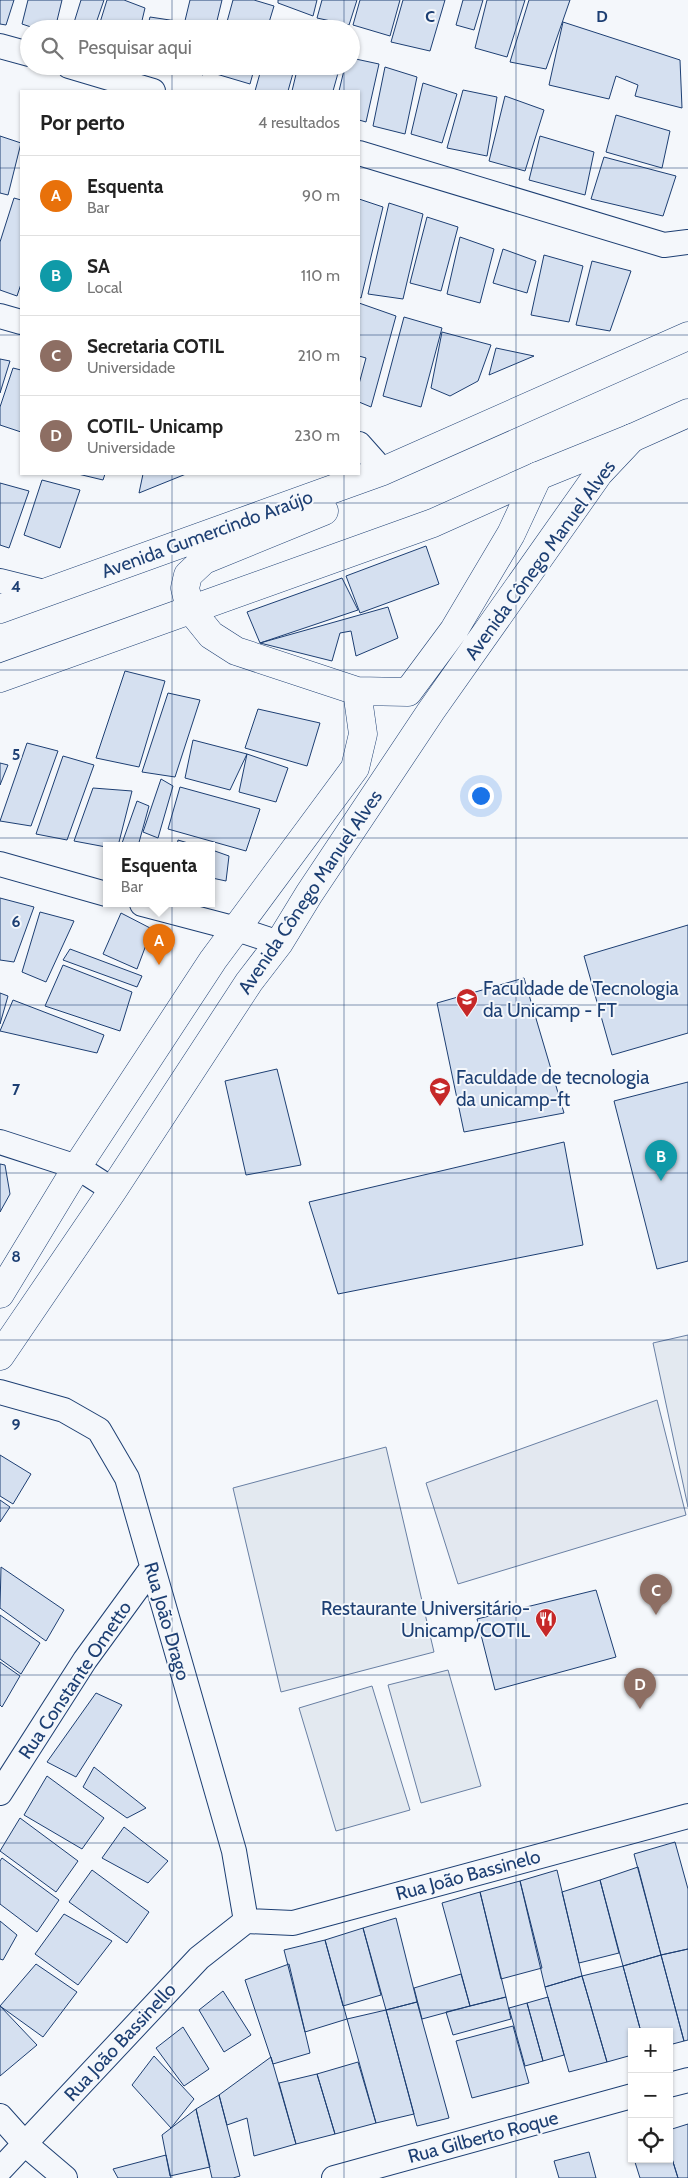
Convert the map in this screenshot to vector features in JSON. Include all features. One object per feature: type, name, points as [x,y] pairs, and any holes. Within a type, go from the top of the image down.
[{"type":"main road","name":"Avenida Gumercindo Araújo","points":[[0,609],[383,471],[688,336]]},
{"type":"main road","points":[[0,678],[433,523],[538,476],[688,413]]},
{"type":"main road","name":"Avenida Cônego Manuel Alves","points":[[0,1356],[113,1190],[249,982],[279,943],[314,886],[432,711],[599,472],[632,438]]},
{"type":"main road","points":[[416,457],[394,482],[204,560],[188,575],[185,588],[190,609],[211,635],[236,651],[356,691],[408,692],[432,711]]},
{"type":"main road","name":"Avenida Cônego Manuel Alves","points":[[408,692],[454,630],[510,534],[538,476]]},
{"type":"main road","name":"Avenida Cônego Manuel Alves","points":[[0,1294],[77,1167],[213,960],[355,768],[363,734],[356,691]]},
{"type":"street","points":[[0,46],[20,52]]},
{"type":"street","points":[[99,75],[149,90]]},
{"type":"street","points":[[360,153],[664,245],[688,242]]},
{"type":"street","points":[[0,316],[20,322]]},
{"type":"street","points":[[360,445],[383,471]]},
{"type":"street","points":[[0,581],[44,592]]},
{"type":"street","points":[[0,864],[103,893]]},
{"type":"street","points":[[153,907],[237,929],[279,943]]},
{"type":"street","points":[[0,1142],[77,1167],[113,1190]]},
{"type":"street","name":"Rua João Drago","points":[[0,1392],[64,1410],[99,1430],[127,1478],[234,1851],[246,1921]]},
{"type":"street","name":"Rua Constante Ometto","points":[[0,1793],[85,1660],[152,1568]]},
{"type":"street","name":"Rua João Bassinelo","points":[[246,1921],[293,1923],[688,1816]]},
{"type":"street","name":"Rua João Bassinello","points":[[0,2170],[199,1958],[246,1921]]},
{"type":"street","points":[[673,2084],[688,2080]]},
{"type":"street","name":"Rua Gilberto Roque","points":[[334,2178],[628,2097]]},
{"type":"street","points":[[0,2116],[25,2144],[64,2178]]},
{"type":"shaded area","points":[[688,1335],[688,1507],[653,1343]]},
{"type":"shaded area","points":[[657,1400],[686,1515],[458,1584],[426,1483]]},
{"type":"shaded area","points":[[386,1447],[434,1652],[281,1692],[233,1488]]},
{"type":"shaded area","points":[[448,1670],[481,1786],[421,1803],[388,1685]]},
{"type":"shaded area","points":[[372,1686],[410,1810],[336,1831],[299,1708]]},
{"type":"building","points":[[0,0],[14,0],[6,25],[0,24]]},
{"type":"building","points":[[28,0],[62,0],[57,20],[23,20]]},
{"type":"building","points":[[81,0],[104,0],[97,20],[75,20]]},
{"type":"building","points":[[107,0],[124,0],[145,8],[142,20],[101,20]]},
{"type":"building","points":[[190,0],[222,0],[217,20],[185,20]]},
{"type":"building","points":[[233,0],[254,0],[274,6],[270,20],[227,20]]},
{"type":"building","points":[[278,0],[317,0],[313,16],[278,3]]},
{"type":"building","points":[[322,0],[357,0],[351,20],[317,18]]},
{"type":"building","points":[[360,0],[400,0],[390,36],[360,27],[360,20],[354,20]]},
{"type":"building","points":[[403,0],[445,0],[430,51],[391,42]]},
{"type":"building","points":[[463,0],[483,0],[474,30],[456,25]]},
{"type":"building","points":[[487,0],[525,0],[507,57],[475,48]]},
{"type":"building","points":[[529,0],[570,0],[546,69],[510,62]]},
{"type":"building","points":[[150,17],[170,20],[149,20]]},
{"type":"building","points":[[563,22],[680,60],[682,108],[635,96],[638,85],[616,76],[609,99],[549,85]]},
{"type":"building","points":[[360,60],[379,64],[366,122],[360,120],[360,90],[339,90],[343,75],[360,75]]},
{"type":"building","points":[[385,67],[417,77],[405,134],[373,126]]},
{"type":"building","points":[[220,75],[252,75],[250,84]]},
{"type":"building","points":[[259,75],[292,75],[288,90],[255,90]]},
{"type":"building","points":[[296,75],[337,75],[333,90],[292,90]]},
{"type":"building","points":[[423,83],[457,94],[442,143],[411,134]]},
{"type":"building","points":[[463,90],[497,97],[487,156],[447,148]]},
{"type":"building","points":[[505,96],[544,110],[525,171],[489,161]]},
{"type":"building","points":[[616,115],[670,131],[662,168],[606,152]]},
{"type":"building","points":[[0,136],[20,143],[20,147],[8,195],[0,193]]},
{"type":"building","points":[[540,136],[594,152],[585,195],[529,180]]},
{"type":"building","points":[[604,157],[676,176],[663,216],[591,199]]},
{"type":"building","points":[[14,198],[20,200],[20,287],[17,296],[0,290],[0,242]]},
{"type":"building","points":[[360,199],[383,207],[360,298]]},
{"type":"building","points":[[389,203],[423,214],[403,299],[368,294]]},
{"type":"building","points":[[427,217],[458,227],[441,291],[410,283]]},
{"type":"building","points":[[460,237],[494,249],[480,303],[447,294]]},
{"type":"building","points":[[503,249],[536,261],[527,293],[493,283]]},
{"type":"building","points":[[544,255],[583,266],[569,322],[531,315]]},
{"type":"building","points":[[592,261],[631,271],[610,331],[576,325]]},
{"type":"building","points":[[360,303],[396,316],[371,407],[360,402],[360,380],[366,358],[360,356]]},
{"type":"building","points":[[404,317],[442,328],[421,407],[383,396]]},
{"type":"building","points":[[442,332],[491,345],[478,381],[450,396],[431,388]]},
{"type":"building","points":[[496,348],[534,356],[489,375]]},
{"type":"building","points":[[0,359],[10,361],[0,393]]},
{"type":"building","points":[[13,368],[20,370],[20,432],[0,425],[0,407]]},
{"type":"building","points":[[82,475],[105,475],[103,480]]},
{"type":"building","points":[[143,475],[184,475],[139,493]]},
{"type":"building","points":[[42,480],[80,490],[60,548],[24,535]]},
{"type":"building","points":[[0,483],[29,491],[9,548],[0,545]]},
{"type":"building","points":[[426,546],[439,584],[360,613],[346,576]]},
{"type":"building","points":[[342,578],[358,610],[260,643],[247,612]]},
{"type":"building","points":[[388,607],[398,638],[356,656],[351,631],[340,633],[332,661],[260,643]]},
{"type":"building","points":[[125,671],[165,681],[139,767],[96,758]]},
{"type":"building","points":[[168,693],[200,700],[175,777],[142,772]]},
{"type":"building","points":[[258,709],[320,723],[307,766],[245,748]]},
{"type":"building","points":[[193,740],[247,754],[230,790],[185,778]]},
{"type":"building","points":[[27,743],[58,751],[31,826],[0,821]]},
{"type":"building","points":[[247,754],[288,768],[276,802],[239,792]]},
{"type":"building","points":[[63,756],[94,765],[67,840],[36,834]]},
{"type":"building","points":[[0,763],[8,765],[0,785]]},
{"type":"building","points":[[161,779],[173,786],[158,838],[143,832]]},
{"type":"building","points":[[180,787],[260,809],[246,851],[168,829]]},
{"type":"building","points":[[93,788],[132,791],[119,842],[103,842],[103,846],[74,841]]},
{"type":"building","points":[[137,801],[149,806],[139,842],[122,842]]},
{"type":"building","points":[[215,851],[229,856],[226,881],[215,879]]},
{"type":"building","points":[[0,898],[34,907],[14,962],[0,960]]},
{"type":"building","points":[[40,912],[74,921],[46,982],[22,972]]},
{"type":"building","points":[[121,913],[152,929],[137,969],[103,954]]},
{"type":"building","points":[[688,925],[688,1033],[612,1055],[584,956]]},
{"type":"building","points":[[70,949],[142,976],[137,987],[63,960]]},
{"type":"building","points":[[63,965],[132,992],[120,1031],[45,1006]]},
{"type":"building","points":[[524,978],[564,1113],[464,1132],[437,1003]]},
{"type":"building","points":[[0,993],[8,996],[0,1024]]},
{"type":"building","points":[[13,1000],[104,1035],[97,1053],[0,1031]]},
{"type":"building","points":[[277,1069],[301,1165],[246,1175],[225,1081]]},
{"type":"building","points":[[688,1082],[688,1261],[657,1269],[614,1101]]},
{"type":"building","points":[[564,1142],[583,1245],[338,1294],[309,1202]]},
{"type":"building","points":[[0,1164],[5,1165],[10,1194],[0,1212]]},
{"type":"building","points":[[0,1455],[31,1474],[13,1504],[0,1496]]},
{"type":"building","points":[[0,1500],[10,1507],[0,1522]]},
{"type":"building","points":[[1,1567],[64,1610],[46,1641],[0,1608]]},
{"type":"building","name":"Restaurante Universitário- Unicamp/COTIL","points":[[596,1590],[616,1657],[495,1690],[477,1619]]},
{"type":"building","points":[[0,1615],[40,1643],[21,1674],[0,1659]]},
{"type":"building","points":[[0,1662],[20,1676],[2,1707],[0,1705]]},
{"type":"building","points":[[96,1693],[122,1705],[76,1777],[47,1762]]},
{"type":"building","points":[[94,1767],[146,1808],[127,1818],[83,1787]]},
{"type":"building","points":[[47,1776],[104,1818],[82,1849],[24,1815]]},
{"type":"building","points":[[20,1818],[78,1861],[56,1892],[0,1851]]},
{"type":"building","points":[[124,1827],[168,1861],[148,1883],[102,1858]]},
{"type":"building","points":[[675,1842],[688,1889],[688,1949],[661,1955],[634,1854]]},
{"type":"building","points":[[2,1858],[59,1900],[37,1932],[0,1904],[0,1861]]},
{"type":"building","points":[[638,1867],[661,1955],[623,1966],[600,1880]]},
{"type":"building","points":[[92,1870],[149,1912],[127,1943],[69,1902]]},
{"type":"building","points":[[557,1870],[582,1976],[545,1987],[520,1881]]},
{"type":"building","points":[[600,1880],[619,1953],[579,1963],[562,1892]]},
{"type":"building","points":[[520,1881],[542,1968],[501,1979],[480,1892]]},
{"type":"building","points":[[480,1892],[506,1997],[470,2006],[442,1903]]},
{"type":"building","points":[[64,1914],[112,1941],[78,1985],[35,1954]]},
{"type":"building","points":[[396,1918],[417,2002],[386,2010],[363,1928]]},
{"type":"building","points":[[0,1921],[17,1935],[3,1960],[0,1959]]},
{"type":"building","points":[[363,1928],[381,1995],[343,2006],[325,1940]]},
{"type":"building","points":[[325,1940],[347,2019],[305,2032],[284,1950]]},
{"type":"building","points":[[688,1949],[688,2040],[684,2041],[661,1955]]},
{"type":"building","points":[[661,1955],[684,2041],[673,2044],[673,2028],[640,2028],[623,1966]]},
{"type":"building","points":[[36,1964],[77,1992],[43,2037],[0,2006]]},
{"type":"building","points":[[289,1964],[310,2053],[273,2064],[245,1980]]},
{"type":"building","points":[[623,1966],[640,2028],[628,2028],[628,2056],[607,2062],[582,1976]]},
{"type":"building","points":[[461,1974],[470,2006],[422,2019],[414,1988]]},
{"type":"building","points":[[582,1976],[607,2062],[569,2072],[545,1987]]},
{"type":"building","points":[[223,1991],[251,2035],[224,2052],[199,2010]]},
{"type":"building","points":[[506,1997],[511,2019],[453,2035],[446,2012]]},
{"type":"building","points":[[548,1997],[564,2055],[543,2061],[527,2003]]},
{"type":"building","points":[[417,2002],[449,2118],[417,2126],[386,2010]]},
{"type":"building","points":[[527,2003],[543,2061],[525,2066],[509,2008]]},
{"type":"building","points":[[0,2006],[37,2045],[0,2076]]},
{"type":"building","points":[[386,2010],[414,2114],[376,2123],[347,2019]]},
{"type":"building","points":[[513,2026],[529,2083],[472,2098],[456,2041]]},
{"type":"building","points":[[183,2027],[209,2069],[184,2086],[156,2048]]},
{"type":"building","points":[[154,2056],[194,2099],[171,2128],[132,2085]]},
{"type":"building","points":[[271,2057],[296,2144],[254,2156],[247,2118],[227,2125],[219,2095]]},
{"type":"building","points":[[358,2062],[376,2123],[335,2134],[317,2074]]},
{"type":"building","points":[[317,2074],[335,2134],[296,2144],[279,2083]]},
{"type":"building","points":[[219,2095],[240,2176],[233,2178],[212,2178],[196,2109]]},
{"type":"building","points":[[196,2109],[210,2167],[170,2176],[162,2135]]},
{"type":"building","points":[[688,2124],[688,2178],[678,2178],[673,2162],[673,2129]]},
{"type":"building","points":[[589,2152],[596,2178],[559,2178],[554,2161]]},
{"type":"building","points":[[166,2155],[171,2178],[118,2178],[113,2169]]},
{"type":"building","points":[[673,2162],[678,2178],[640,2178],[635,2163]]},
{"type":"place","name":"Esquenta","points":[[159,965]]},
{"type":"place","name":"Faculdade de Tecnologia da Unicamp - FT","points":[[467,1018]]},
{"type":"place","name":"Faculdade de tecnologia da unicamp-ft","points":[[440,1107]]},
{"type":"place","name":"SA","points":[[661,1181]]},
{"type":"place","name":"Secretaria COTIL","points":[[656,1615]]},
{"type":"place","name":"Restaurante Universitário- Unicamp/COTIL","points":[[546,1638]]},
{"type":"place","name":"COTIL- Unicamp","points":[[640,1709]]}]
